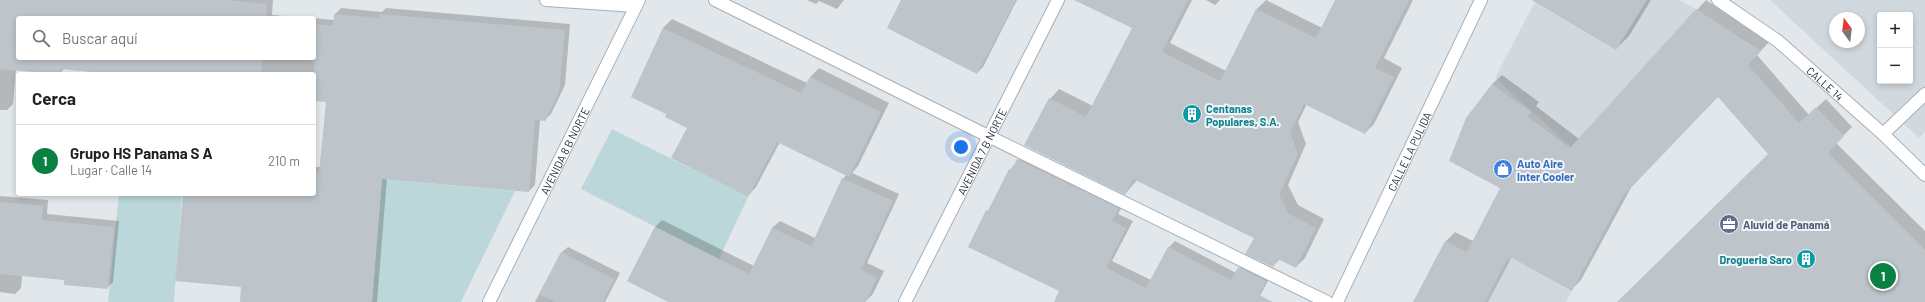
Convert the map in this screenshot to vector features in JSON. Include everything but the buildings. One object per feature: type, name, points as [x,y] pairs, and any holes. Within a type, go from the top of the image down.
[{"type":"street","points":[[546,0],[637,3]]},
{"type":"street","points":[[715,0],[1327,302]]},
{"type":"street","name":"AVENIDA 7 B NORTE","points":[[905,302],[1058,0]]},
{"type":"street","name":"CALLE LA PULIDA","points":[[1337,302],[1481,0]]},
{"type":"street","name":"CALLE 14","points":[[1718,0],[1778,41],[1883,134],[1925,175]]},
{"type":"street","name":"AVENIDA 8 B NORTE","points":[[489,302],[637,3]]},
{"type":"street","points":[[1883,134],[1925,94]]},
{"type":"shaded area","points":[[1536,0],[1679,0],[1696,9],[1761,51],[1623,196],[1566,302],[1488,302],[1571,147],[1495,78]]},
{"type":"shaded area","points":[[1770,0],[1925,0],[1925,132],[1919,138]]},
{"type":"shaded area","points":[[612,129],[748,197],[719,259],[581,189]]},
{"type":"shaded area","points":[[382,179],[515,191],[461,302],[372,302]]},
{"type":"shaded area","points":[[119,196],[182,196],[174,302],[108,302]]},
{"type":"place","name":"Centanas Populares, S.A.","points":[[1192,114]]},
{"type":"place","name":"Auto Aire Inter Cooler","points":[[1503,169]]},
{"type":"place","name":"Aluvid de Panamá","points":[[1729,224]]},
{"type":"place","name":"Drogueria Saro","points":[[1806,259]]},
{"type":"place","name":"Grupo HS Panama S A","points":[[1883,276]]}]
